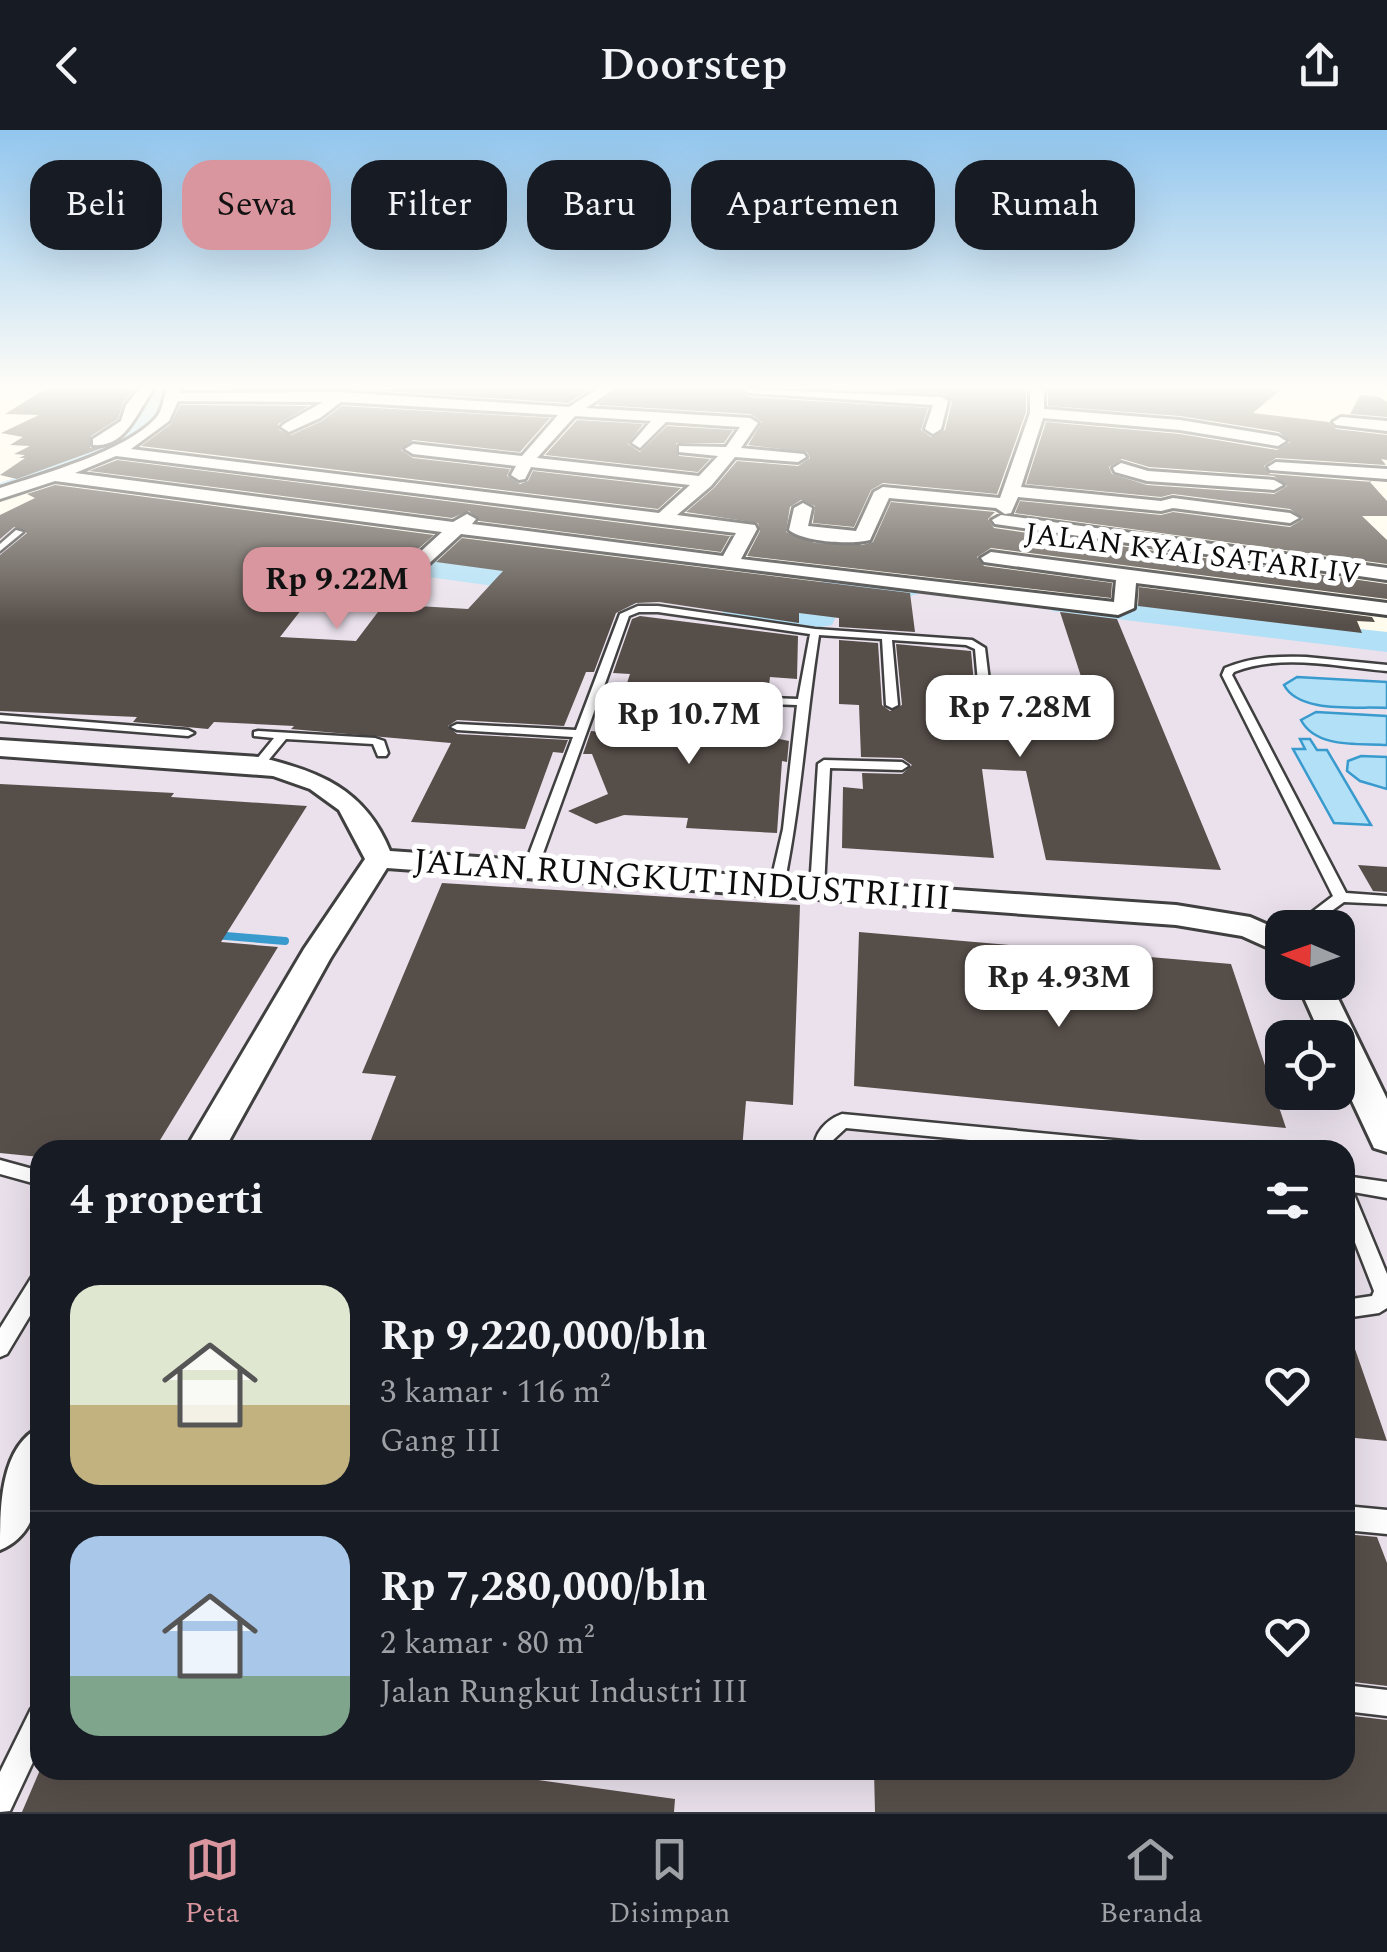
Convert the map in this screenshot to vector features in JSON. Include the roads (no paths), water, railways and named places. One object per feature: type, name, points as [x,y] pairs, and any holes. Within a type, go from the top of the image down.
[{"type":"street","points":[[0,484],[59,467]]},
{"type":"street","points":[[0,494],[63,467]]},
{"type":"street","points":[[246,467],[748,529],[729,563]]},
{"type":"street","points":[[416,566],[490,497],[516,479],[522,467]]},
{"type":"street","points":[[581,467],[705,482]]},
{"type":"street","points":[[662,518],[718,467]]},
{"type":"street","points":[[984,592],[1019,467]]},
{"type":"street","points":[[1277,467],[1275,476],[1291,539]]},
{"type":"street","points":[[1120,468],[1147,476],[1387,474]]},
{"type":"street","points":[[53,471],[457,529],[1121,609],[1127,574]]},
{"type":"street","points":[[803,508],[798,530],[861,537],[883,492],[1291,539]]},
{"type":"street","points":[[1006,505],[1161,506],[1173,502],[1387,574]]},
{"type":"street","name":"JALAN KYAI SATARI IV","points":[[991,558],[1387,609]]},
{"type":"street","name":"JALAN RUNGKUT INDUSTRI III","points":[[0,748],[258,766],[292,772],[336,794],[368,825],[379,859],[1176,915],[1265,932]]},
{"type":"street","points":[[210,1140],[314,956],[379,859]]},
{"type":"street","points":[[1321,1000],[1387,1137]]},
{"type":"street","points":[[0,1525],[30,1470]]},
{"type":"lane","points":[[0,529],[19,532],[0,548]]},
{"type":"lane","points":[[530,870],[625,614],[632,610],[658,609],[815,632],[975,644],[980,648],[986,705]]},
{"type":"lane","points":[[777,885],[789,829],[815,632]]},
{"type":"lane","points":[[887,637],[892,705]]},
{"type":"lane","points":[[1341,896],[1227,674],[1247,662],[1387,668]]},
{"type":"lane","points":[[594,695],[803,702]]},
{"type":"lane","points":[[0,718],[188,732]]},
{"type":"lane","points":[[457,727],[578,734]]},
{"type":"lane","points":[[258,734],[375,741],[380,742],[382,753]]},
{"type":"lane","points":[[258,766],[283,736]]},
{"type":"lane","points":[[817,888],[824,764],[902,766]]},
{"type":"lane","points":[[1322,910],[1341,896],[1387,900]]},
{"type":"lane","points":[[822,1140],[842,1122],[1037,1140]]},
{"type":"lane","points":[[0,1166],[30,1175]]},
{"type":"lane","points":[[1355,1185],[1387,1190]]},
{"type":"lane","points":[[1355,1219],[1384,1291],[1379,1304],[1355,1308]]},
{"type":"lane","points":[[0,1347],[30,1298]]},
{"type":"lane","points":[[1355,1519],[1387,1522]]},
{"type":"lane","points":[[1355,1699],[1387,1703]]},
{"type":"lane","points":[[0,1801],[30,1739]]},
{"type":"water","points":[[1297,677],[1387,682],[1387,708],[1330,707],[1302,701],[1284,685]]},
{"type":"water","points":[[1316,712],[1387,716],[1387,745],[1340,743],[1317,736],[1301,720]]},
{"type":"water","points":[[1300,739],[1310,739],[1317,750],[1327,750],[1371,825],[1334,823],[1293,749],[1305,749]]},
{"type":"water","points":[[1361,756],[1387,757],[1387,789],[1360,781],[1347,771],[1348,761]]},
{"type":"waterway","points":[[0,491],[62,467]]},
{"type":"waterway","points":[[279,549],[559,586]]},
{"type":"waterway","points":[[735,608],[821,618],[836,580],[907,588]]},
{"type":"waterway","points":[[1063,605],[1387,642]]},
{"type":"waterway","points":[[214,935],[285,941]]}]
